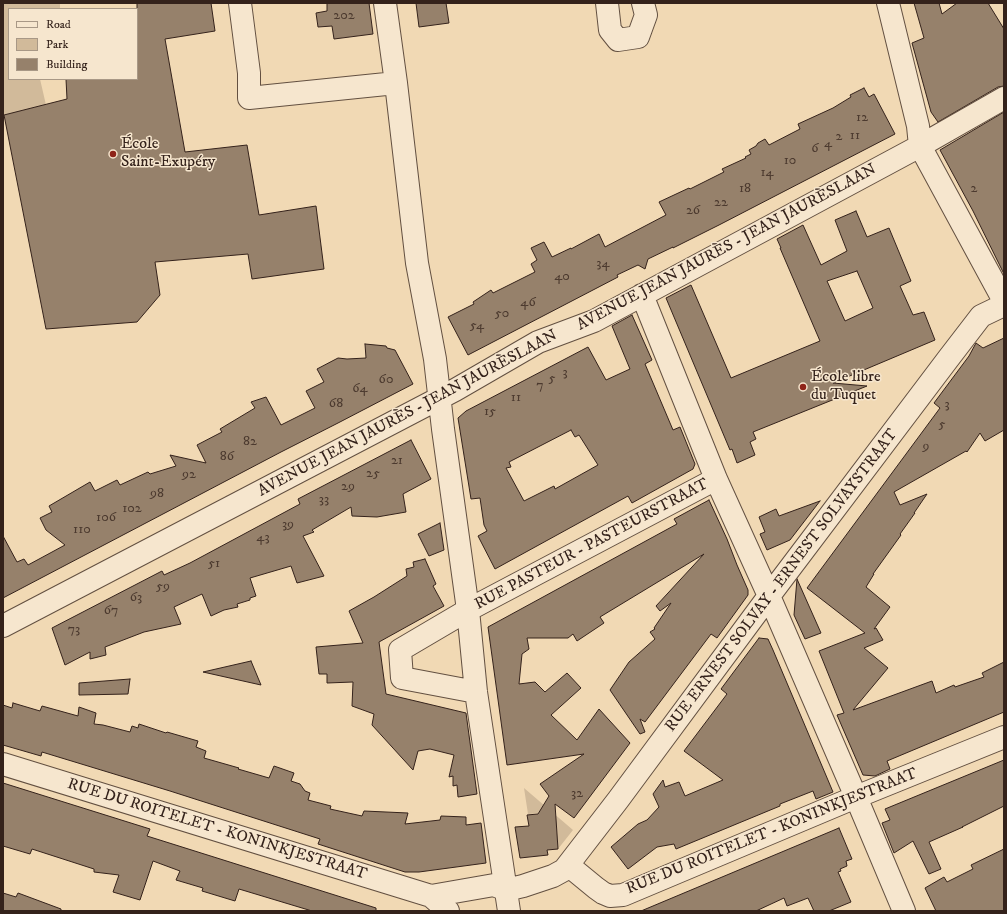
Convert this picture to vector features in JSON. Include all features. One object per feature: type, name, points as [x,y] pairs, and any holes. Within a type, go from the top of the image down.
[{"type":"street","points":[[240,3],[249,73],[249,98],[396,83]]},
{"type":"street","points":[[385,3],[417,263],[435,359],[468,610],[476,692],[509,911]]},
{"type":"street","points":[[607,3],[610,30],[618,40],[638,37],[646,15],[644,3]]},
{"type":"street","points":[[888,3],[918,126],[920,146],[1004,301]]},
{"type":"street","name":"AVENUE JEAN JAURÈS - JEAN JAURÈSLAAN","points":[[3,626],[455,390],[538,342],[594,321],[920,146],[1004,98]]},
{"type":"street","points":[[642,295],[716,479],[769,596],[904,911]]},
{"type":"street","name":"RUE ERNEST SOLVAY - ERNEST SOLVAYSTRAAT","points":[[568,865],[981,316],[1004,305]]},
{"type":"street","name":"RUE PASTEUR - PASTEURSTRAAT","points":[[476,692],[402,678],[400,650],[468,610],[716,479]]},
{"type":"street","name":"RUE DU ROITELET - KONINKJESTRAAT","points":[[430,896],[494,885],[506,890],[553,876],[564,870],[568,865],[603,893],[610,896],[623,895],[856,797],[1004,737]]},
{"type":"street","name":"RUE DU ROITELET - KONINKJESTRAAT","points":[[3,764],[430,896],[448,911]]},
{"type":"green space","points":[[3,3],[60,3],[60,8],[8,8],[8,80],[40,80],[46,105],[3,115]]},
{"type":"green space","points":[[524,788],[573,830],[558,849],[556,825],[543,826],[543,813],[528,814]]},
{"type":"building","points":[[137,3],[211,3],[215,31],[165,39],[185,152],[247,145],[259,215],[316,206],[324,269],[252,279],[248,254],[155,262],[160,295],[137,322],[46,329],[4,115],[67,99],[66,80],[138,80]]},
{"type":"building","points":[[327,3],[369,3],[373,34],[334,39],[332,26],[318,27],[316,13],[327,11]]},
{"type":"building","points":[[416,3],[446,3],[449,23],[419,27]]},
{"type":"building","points":[[914,3],[939,3],[942,14],[957,3],[988,3],[1004,29],[1004,86],[998,87],[938,122],[931,112],[912,43],[924,38]]},
{"type":"building","points":[[864,88],[869,97],[874,94],[895,134],[719,225],[648,259],[645,269],[638,265],[617,275],[618,277],[468,355],[448,317],[474,304],[473,302],[491,290],[493,293],[535,272],[531,264],[537,260],[531,248],[544,242],[552,257],[599,234],[605,247],[666,215],[659,202],[724,172],[722,169],[746,158],[745,157],[751,154],[749,150],[758,143],[765,139],[769,145],[800,129],[798,124],[833,108],[851,97],[850,95]]},
{"type":"building","points":[[1004,112],[1004,274],[973,211],[940,150]]},
{"type":"building","points":[[856,211],[867,237],[889,228],[911,281],[900,286],[913,315],[924,312],[935,340],[833,383],[867,386],[753,432],[756,439],[750,442],[755,455],[737,463],[732,449],[730,450],[666,298],[691,285],[731,378],[820,341],[777,239],[803,225],[821,265],[847,251],[835,220]],"holes":[[[857,271],[873,308],[845,321],[827,281]]]},
{"type":"building","points":[[632,315],[652,360],[645,364],[673,430],[680,427],[695,464],[693,469],[632,503],[628,496],[495,569],[478,536],[487,531],[484,525],[480,498],[471,499],[458,418],[466,411],[588,347],[606,380],[630,369],[612,326]],"holes":[[[571,430],[575,437],[579,435],[598,465],[555,489],[554,486],[524,501],[506,468],[511,467],[509,462]]]},
{"type":"building","points":[[1004,338],[1004,430],[985,441],[980,433],[967,452],[966,451],[894,492],[900,505],[927,494],[900,534],[901,535],[873,574],[866,587],[890,607],[874,629],[876,628],[883,640],[864,648],[888,668],[853,710],[932,681],[936,693],[954,685],[955,687],[984,677],[982,673],[1004,662],[1004,712],[887,761],[890,769],[875,776],[863,775],[837,715],[844,713],[819,651],[865,633],[807,588],[940,408],[934,403],[969,356],[976,343],[983,348]]},
{"type":"building","points":[[365,344],[386,346],[387,348],[395,350],[413,384],[3,598],[3,536],[17,562],[24,559],[28,565],[65,545],[46,530],[40,518],[52,512],[49,506],[90,482],[95,491],[117,480],[120,485],[148,472],[150,474],[176,466],[170,455],[206,463],[197,445],[222,432],[220,429],[255,408],[251,402],[266,397],[281,425],[315,408],[306,391],[324,382],[317,369],[338,358],[366,358]]},
{"type":"building","points":[[411,440],[431,479],[403,494],[406,512],[377,517],[352,516],[351,507],[312,530],[314,532],[303,536],[324,576],[297,583],[291,566],[250,578],[256,596],[250,598],[250,600],[237,604],[238,607],[224,610],[211,616],[202,594],[174,607],[181,624],[144,632],[105,647],[106,655],[90,659],[90,652],[65,665],[52,628],[162,571],[164,575],[190,563],[300,504],[298,499]]},
{"type":"building","points":[[709,500],[748,590],[748,595],[717,638],[711,634],[645,722],[640,719],[645,732],[640,734],[610,690],[629,662],[655,639],[650,632],[655,629],[654,628],[671,603],[660,611],[656,606],[704,554],[600,617],[604,623],[577,641],[573,634],[568,638],[527,638],[529,649],[522,654],[519,684],[535,682],[545,692],[567,673],[581,688],[551,715],[577,740],[599,709],[630,743],[574,818],[555,804],[558,849],[547,850],[548,855],[520,858],[515,827],[529,826],[527,815],[538,814],[549,796],[540,784],[584,754],[507,765],[488,627],[677,524],[674,519]]},
{"type":"building","points":[[820,501],[790,540],[767,550],[760,534],[765,532],[759,517],[776,509],[779,516]]},
{"type":"building","points":[[440,523],[444,550],[429,556],[418,534]]},
{"type":"building","points":[[425,559],[436,584],[433,586],[444,606],[379,642],[386,694],[466,713],[477,794],[458,797],[457,785],[453,786],[453,776],[449,777],[454,755],[430,749],[418,751],[413,770],[372,725],[374,714],[352,706],[353,682],[327,683],[327,674],[319,674],[316,647],[363,643],[349,611],[407,576],[406,569],[414,567],[413,562]]},
{"type":"building","points":[[797,579],[821,633],[805,639],[794,615]]},
{"type":"building","points":[[759,638],[768,639],[833,792],[816,799],[813,791],[676,849],[674,844],[657,847],[628,869],[611,847],[638,824],[647,820],[659,807],[653,794],[663,780],[665,787],[679,782],[685,796],[723,780],[684,751],[727,694],[721,689]]},
{"type":"building","points":[[251,661],[261,685],[203,672]]},
{"type":"building","points":[[130,679],[128,694],[79,695],[79,683]]},
{"type":"building","points":[[13,703],[40,711],[42,706],[78,716],[79,707],[96,713],[94,724],[130,732],[132,726],[138,728],[139,724],[198,741],[196,747],[206,751],[204,758],[269,778],[274,766],[294,773],[291,781],[300,784],[305,791],[310,793],[308,800],[331,806],[330,809],[362,816],[364,811],[408,813],[405,824],[440,820],[441,816],[466,817],[466,825],[481,823],[486,863],[419,872],[405,872],[318,844],[320,839],[170,791],[42,752],[41,756],[3,745],[3,705],[12,708]]},
{"type":"building","points":[[1004,760],[1004,806],[929,842],[941,869],[929,874],[913,841],[894,853],[882,823],[890,820],[885,809]]},
{"type":"building","points":[[3,783],[150,829],[147,836],[376,908],[376,911],[312,911],[239,889],[235,901],[202,891],[203,888],[176,880],[180,871],[153,861],[140,900],[113,892],[119,875],[94,872],[94,869],[32,849],[30,854],[3,846]]},
{"type":"building","points":[[839,828],[852,859],[846,861],[847,866],[840,869],[841,871],[838,872],[851,902],[829,911],[814,911],[808,898],[787,906],[784,898],[756,911],[641,911]]},
{"type":"building","points":[[1004,849],[1004,911],[936,911],[925,888],[944,877],[947,882],[973,869],[971,865]]},
{"type":"building","points":[[3,893],[16,897],[18,893],[61,909],[61,911],[3,911]]},
{"type":"place","name":"École Saint-Exupéry","points":[[113,154]]},
{"type":"place","name":"École libre du Tuquet","points":[[803,387]]}]
